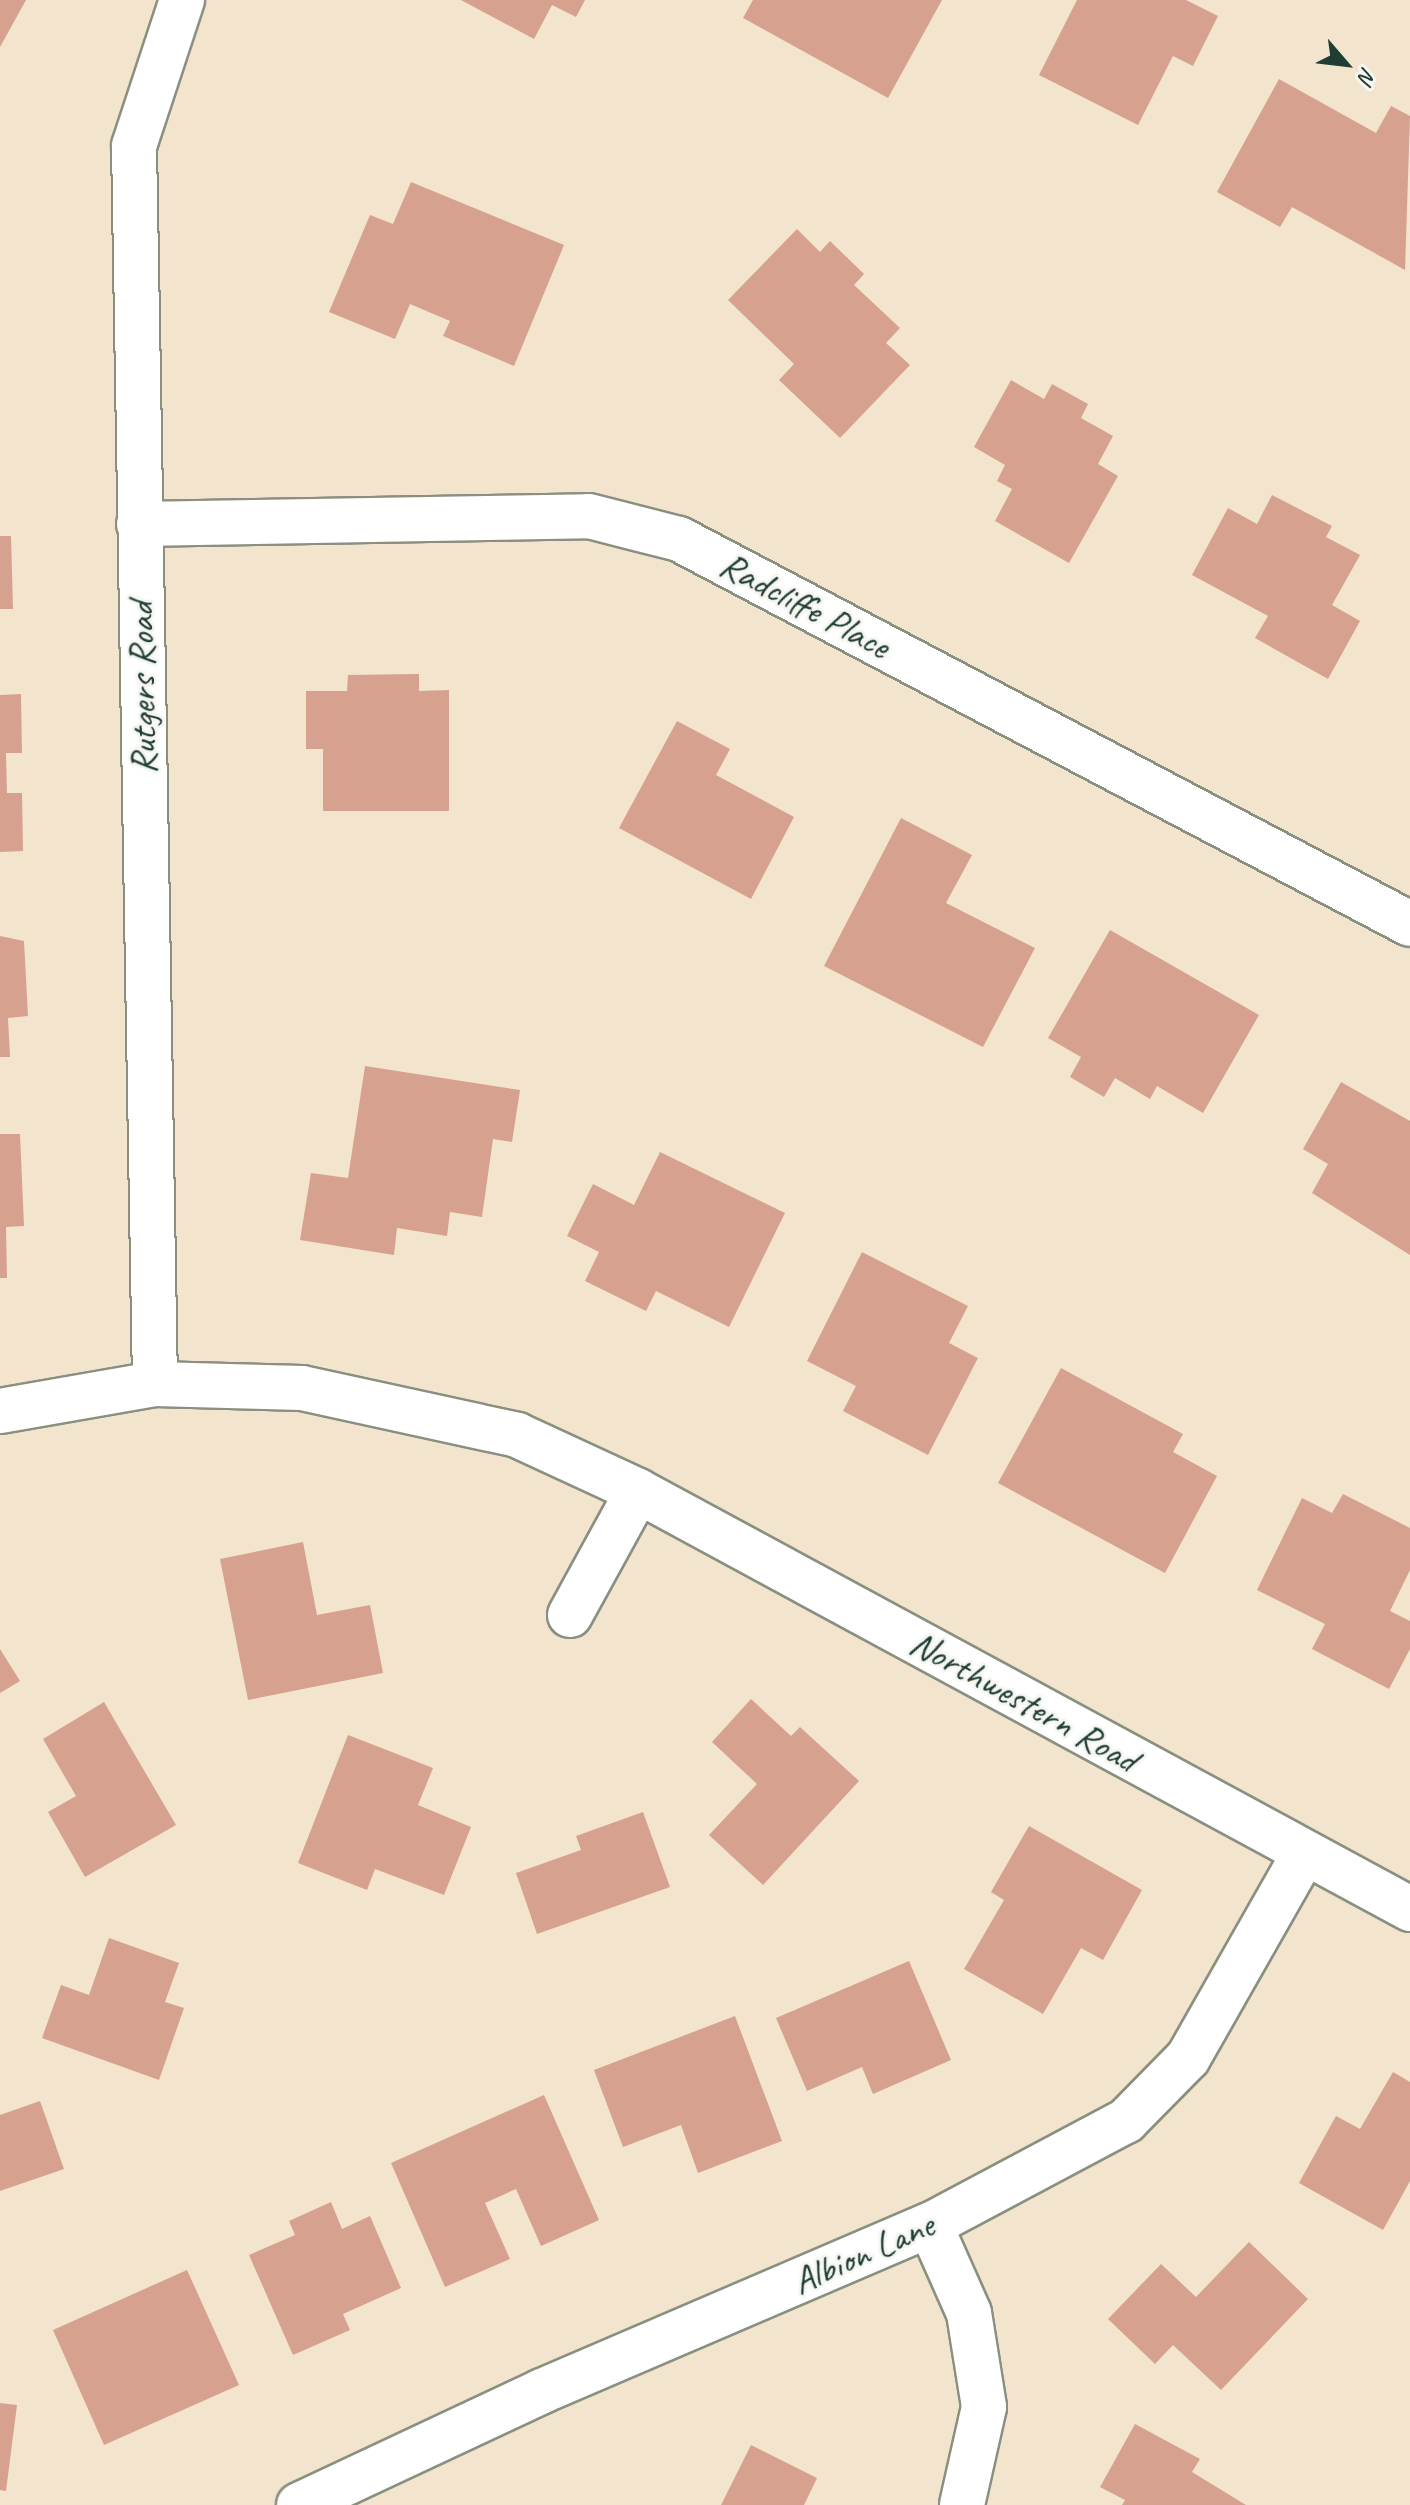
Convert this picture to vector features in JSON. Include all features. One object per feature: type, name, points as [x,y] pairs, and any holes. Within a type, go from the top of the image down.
[{"type":"street","name":"Rutgers Road","points":[[155,1384],[134,146],[182,0]]},
{"type":"street","name":"Radcliffe Place","points":[[139,524],[589,516],[679,539],[1410,924]]},
{"type":"street","name":"Northwestern Road","points":[[0,1411],[155,1384],[302,1388],[447,1414],[517,1435],[638,1491],[1410,1909]]},
{"type":"street","points":[[570,1615],[638,1491]]},
{"type":"street","name":"Albion Lane","points":[[299,2505],[542,2391],[930,2225],[1126,2121],[1188,2058],[1304,1854]]},
{"type":"street","points":[[930,2225],[969,2313],[984,2407],[962,2505]]},
{"type":"building","points":[[0,0],[26,0],[0,47]]},
{"type":"building","points":[[461,0],[585,0],[576,17],[552,5],[534,39]]},
{"type":"building","points":[[753,0],[942,0],[888,98],[743,18]]},
{"type":"building","points":[[1077,0],[1186,0],[1218,16],[1193,66],[1173,56],[1138,125],[1039,75]]},
{"type":"building","points":[[1279,79],[1376,133],[1391,106],[1410,116],[1405,270],[1292,207],[1280,227],[1217,192]]},
{"type":"building","points":[[411,182],[564,245],[514,366],[443,336],[450,321],[410,304],[395,339],[329,312],[370,215],[393,224]]},
{"type":"building","points":[[797,229],[820,252],[830,241],[864,274],[854,285],[900,328],[886,343],[910,365],[840,438],[779,380],[794,364],[728,300]]},
{"type":"building","points":[[1011,380],[1044,399],[1052,384],[1088,404],[1081,418],[1113,436],[1098,464],[1118,476],[1069,563],[995,521],[1012,489],[997,481],[1005,465],[974,447]]},
{"type":"building","points":[[1272,495],[1332,526],[1326,537],[1360,555],[1332,605],[1360,621],[1328,679],[1255,638],[1268,616],[1192,575],[1228,508],[1257,524]]},
{"type":"building","points":[[0,536],[11,536],[13,609],[0,609]]},
{"type":"building","points":[[419,674],[419,691],[449,690],[449,811],[323,811],[323,749],[306,749],[306,691],[347,691],[348,675]]},
{"type":"building","points":[[21,694],[22,753],[6,753],[7,793],[22,793],[23,851],[0,852],[0,695]]},
{"type":"building","points":[[677,721],[730,749],[716,775],[794,817],[751,899],[619,828]]},
{"type":"building","points":[[901,818],[972,855],[946,903],[1035,948],[983,1047],[824,966]]},
{"type":"building","points":[[1110,930],[1259,1015],[1203,1113],[1157,1086],[1150,1099],[1115,1078],[1104,1097],[1070,1077],[1081,1057],[1048,1038]]},
{"type":"building","points":[[0,936],[24,941],[28,1016],[8,1018],[10,1057],[0,1057]]},
{"type":"building","points":[[365,1066],[520,1090],[512,1142],[493,1139],[482,1217],[450,1212],[447,1236],[397,1228],[394,1255],[300,1240],[311,1173],[348,1178]]},
{"type":"building","points":[[1341,1082],[1410,1121],[1410,1255],[1312,1193],[1328,1164],[1303,1149]]},
{"type":"building","points":[[0,1134],[20,1134],[24,1226],[6,1227],[7,1278],[0,1278]]},
{"type":"building","points":[[660,1152],[785,1213],[729,1327],[656,1291],[646,1311],[585,1281],[599,1252],[567,1236],[593,1184],[634,1205]]},
{"type":"building","points":[[862,1252],[968,1306],[949,1343],[978,1358],[928,1455],[843,1411],[856,1386],[807,1361]]},
{"type":"building","points":[[1061,1368],[1183,1434],[1173,1452],[1217,1476],[1165,1573],[998,1483]]},
{"type":"building","points":[[1343,1494],[1410,1528],[1410,1570],[1390,1611],[1410,1621],[1410,1649],[1389,1689],[1312,1649],[1325,1624],[1257,1590],[1302,1498],[1332,1513]]},
{"type":"building","points":[[303,1542],[317,1615],[370,1605],[383,1673],[248,1700],[220,1559]]},
{"type":"building","points":[[0,1649],[20,1681],[0,1693]]},
{"type":"building","points":[[751,1699],[791,1736],[800,1727],[859,1781],[763,1885],[709,1835],[757,1784],[712,1742]]},
{"type":"building","points":[[104,1702],[176,1825],[85,1877],[48,1812],[76,1796],[43,1739]]},
{"type":"building","points":[[348,1735],[433,1768],[418,1805],[471,1827],[444,1895],[375,1869],[367,1890],[298,1863]]},
{"type":"building","points":[[643,1812],[670,1887],[537,1934],[516,1873],[581,1850],[576,1836]]},
{"type":"building","points":[[1029,1826],[1142,1890],[1103,1960],[1081,1948],[1043,2014],[964,1969],[1004,1900],[991,1892]]},
{"type":"building","points":[[109,1938],[179,1963],[165,2002],[184,2008],[159,2080],[42,2038],[61,1985],[89,1995]]},
{"type":"building","points":[[909,1961],[951,2060],[873,2094],[862,2067],[807,2091],[776,2018]]},
{"type":"building","points":[[735,2016],[782,2141],[698,2173],[681,2125],[623,2147],[594,2070]]},
{"type":"building","points":[[1393,2072],[1410,2082],[1410,2181],[1383,2230],[1299,2183],[1336,2116],[1360,2129]]},
{"type":"building","points":[[544,2095],[599,2220],[541,2246],[516,2189],[485,2203],[510,2259],[445,2287],[391,2163]]},
{"type":"building","points":[[40,2101],[64,2169],[0,2191],[0,2115]]},
{"type":"building","points":[[331,2202],[342,2229],[370,2216],[401,2288],[343,2314],[350,2330],[293,2355],[249,2255],[295,2235],[289,2221]]},
{"type":"building","points":[[1249,2242],[1308,2299],[1221,2390],[1173,2345],[1155,2364],[1108,2319],[1161,2264],[1196,2297]]},
{"type":"building","points":[[187,2270],[239,2385],[104,2445],[53,2330]]},
{"type":"building","points":[[0,2403],[17,2405],[6,2491],[0,2490]]},
{"type":"building","points":[[1135,2424],[1200,2459],[1192,2472],[1246,2505],[1122,2505],[1125,2500],[1100,2487]]},
{"type":"building","points":[[751,2445],[817,2478],[804,2505],[721,2505]]}]
